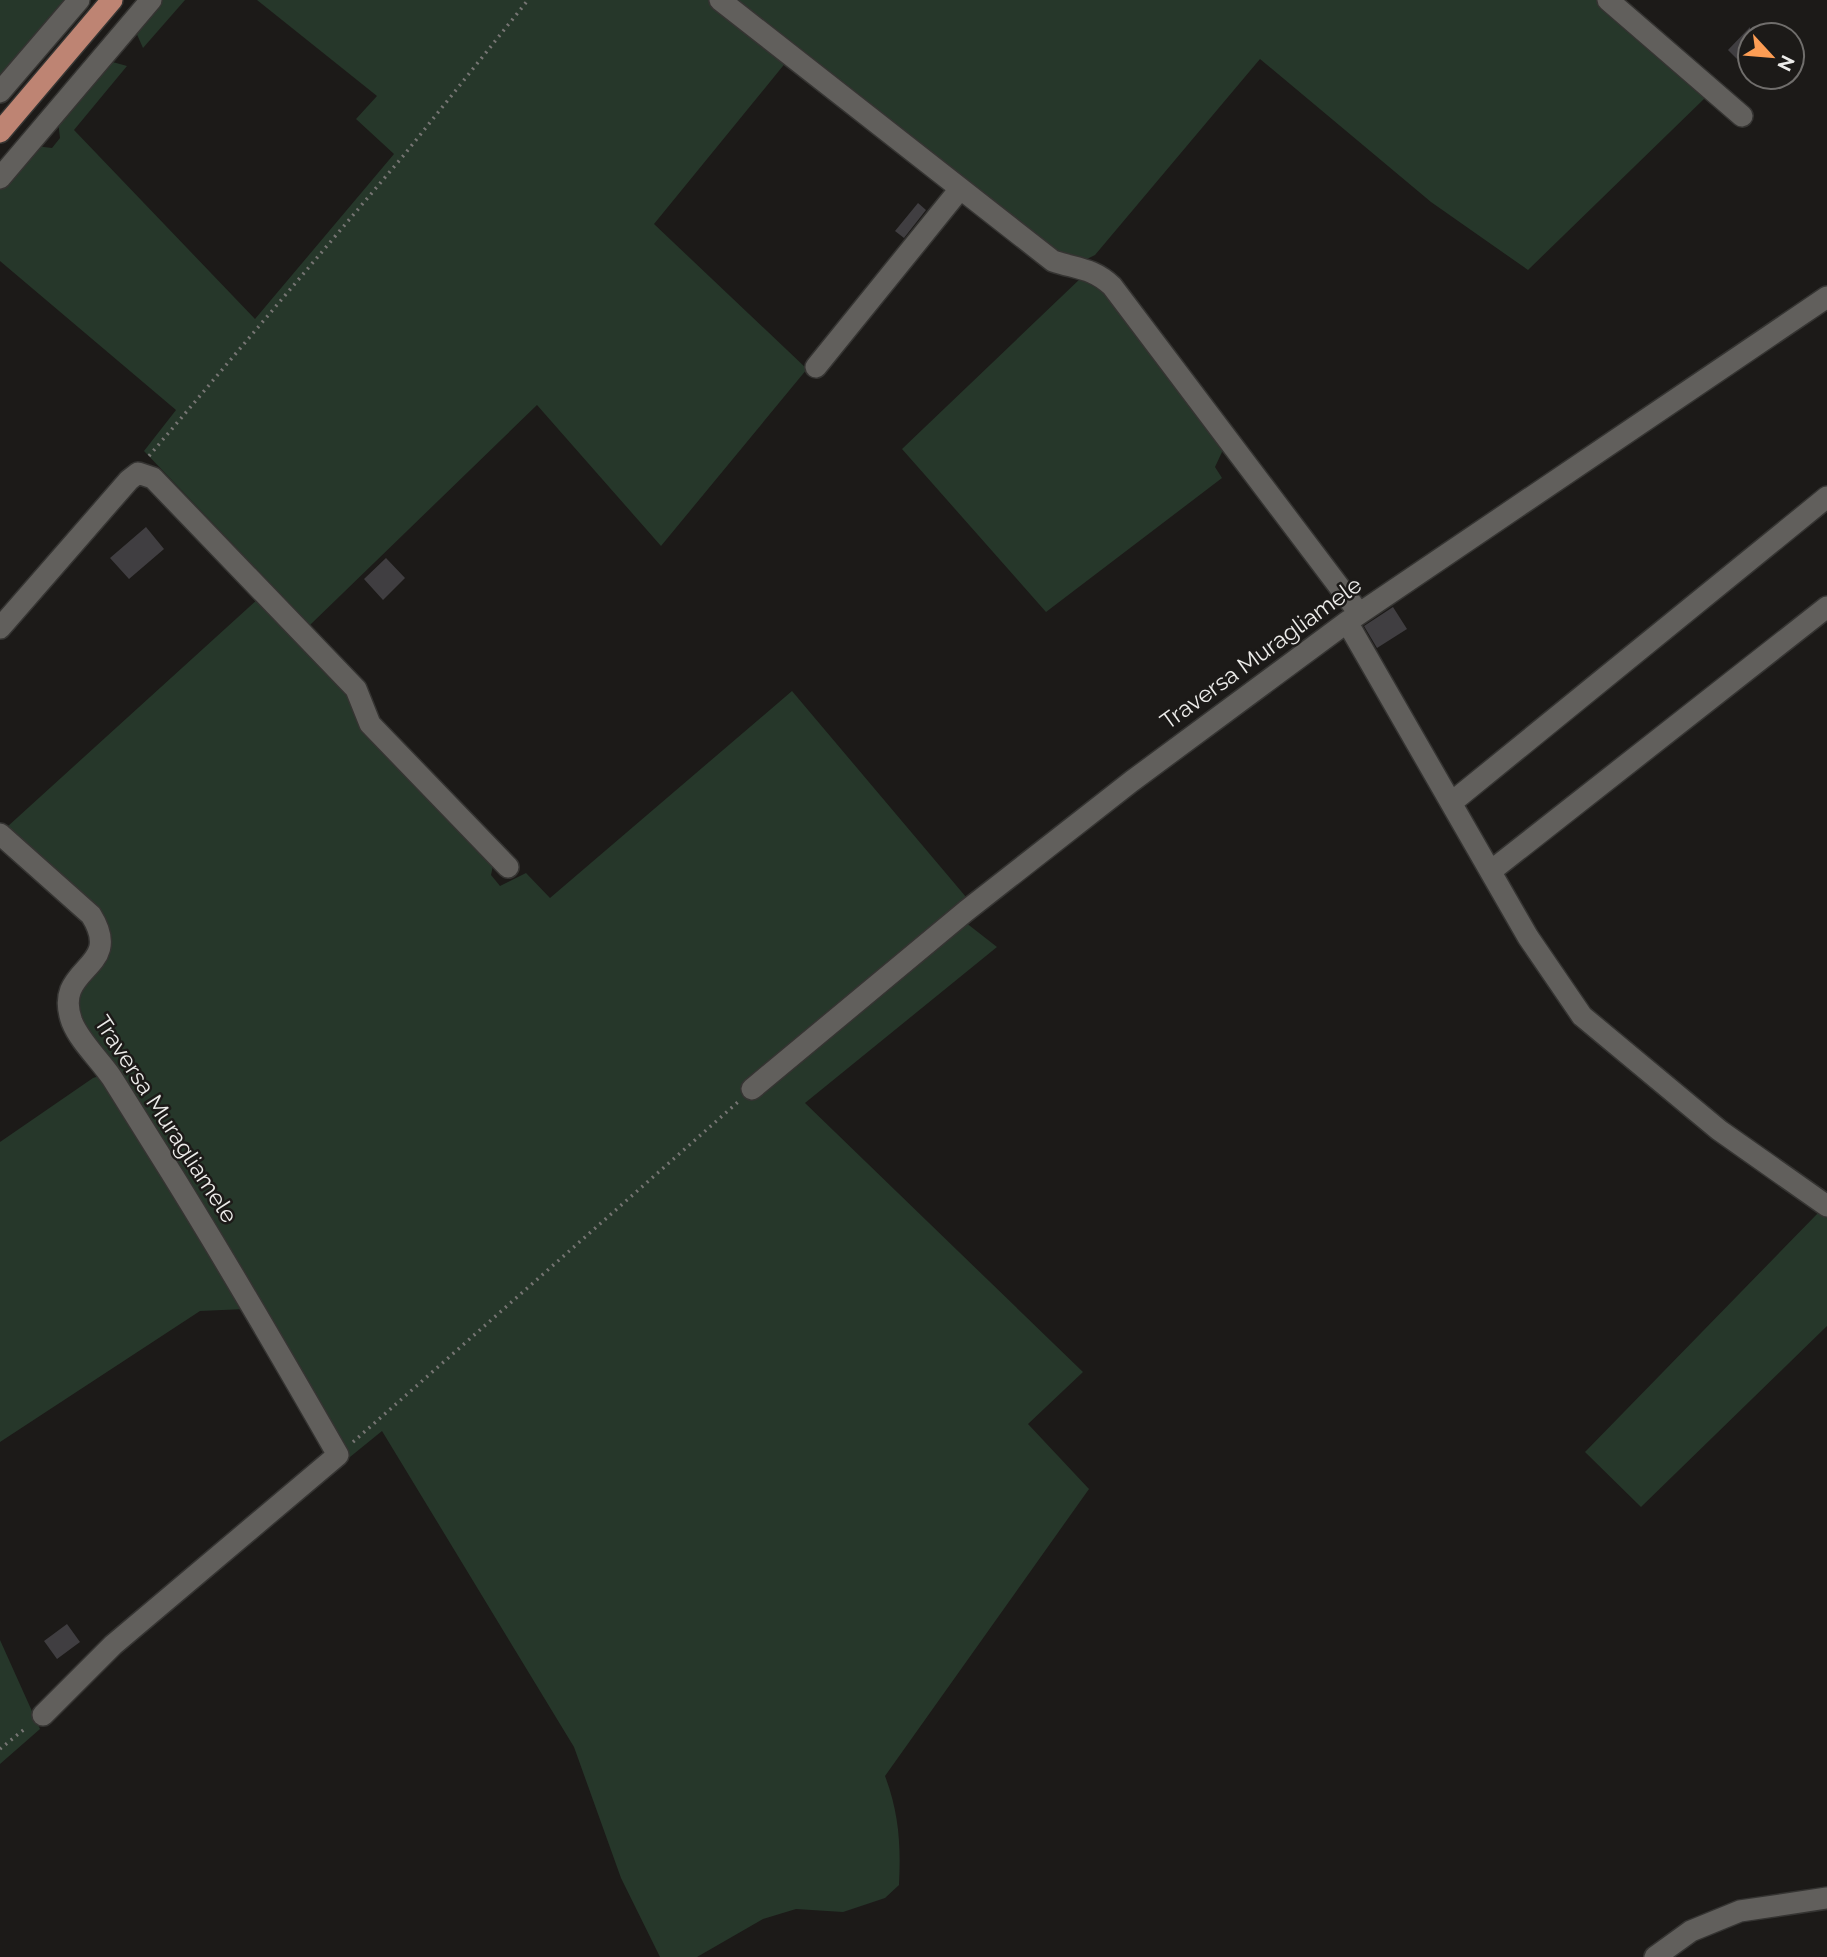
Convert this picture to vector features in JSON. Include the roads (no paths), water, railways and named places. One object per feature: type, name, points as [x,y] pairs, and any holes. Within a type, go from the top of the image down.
[{"type":"main road","points":[[0,132],[112,0]]},
{"type":"street","points":[[0,92],[79,0]]},
{"type":"street","points":[[0,178],[151,0]]},
{"type":"street","points":[[720,0],[1052,261],[1098,272],[1112,286],[1353,618],[1451,803],[1528,937],[1582,1016],[1719,1130],[1827,1206]]},
{"type":"street","points":[[1608,0],[1742,116]]},
{"type":"street","points":[[816,367],[960,189]]},
{"type":"street","name":"Traversa Muragliamele","points":[[752,1089],[1132,780],[1353,618],[1827,297]]},
{"type":"street","points":[[0,628],[138,473],[153,478],[356,689],[370,724],[508,867]]},
{"type":"street","points":[[1451,803],[1827,497]]},
{"type":"street","points":[[1491,872],[1827,607]]},
{"type":"street","name":"Traversa Muragliamele","points":[[0,834],[91,915],[99,928],[103,939],[100,950],[69,992],[67,1004],[73,1025],[111,1078],[230,1266],[338,1455],[113,1645],[43,1714]]},
{"type":"street","points":[[1655,1957],[1690,1931],[1740,1911],[1827,1898]]}]
